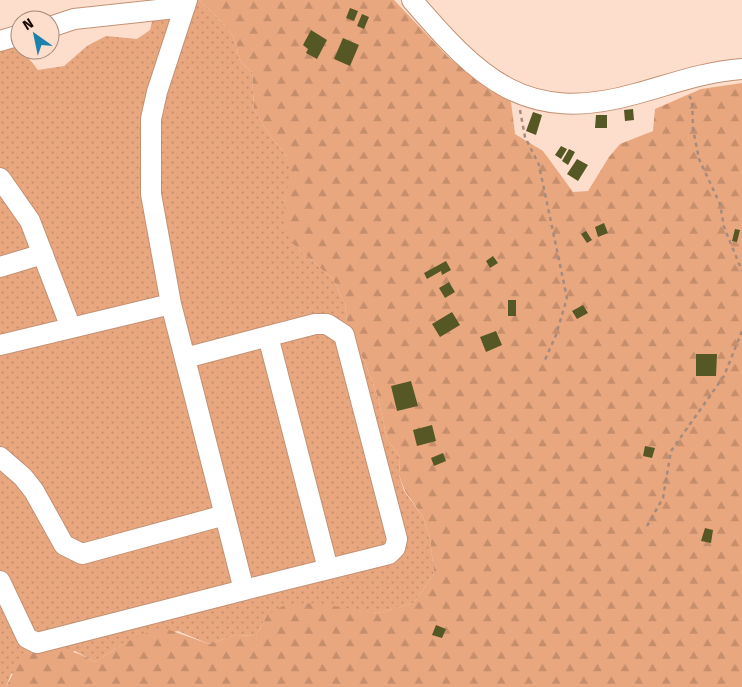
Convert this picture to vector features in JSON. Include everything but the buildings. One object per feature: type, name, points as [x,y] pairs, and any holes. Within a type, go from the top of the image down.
[{"type":"street","points":[[412,0],[440,32],[490,78],[517,94],[538,100],[562,104],[592,103],[634,94],[680,79],[714,71],[742,68]]},
{"type":"street","points":[[60,24],[74,19],[186,3],[150,119],[151,194],[171,304],[244,590]]},
{"type":"street","points":[[2,185],[30,221],[71,328]]},
{"type":"street","points":[[0,267],[43,254]]},
{"type":"street","points":[[0,345],[171,304]]},
{"type":"street","points":[[0,581],[27,638],[37,642],[389,554],[395,548],[397,539],[344,335],[327,324],[314,324],[185,358]]},
{"type":"street","points":[[268,336],[328,569]]},
{"type":"street","points":[[0,457],[24,478],[34,491],[64,545],[82,554],[225,515]]},
{"type":"path","points":[[680,79],[692,100],[692,129],[699,159],[720,204],[724,227],[742,271]]},
{"type":"path","points":[[517,94],[525,137],[539,165],[567,298],[556,335],[544,362]]},
{"type":"path","points":[[646,526],[663,498],[671,451],[724,376],[742,331]]},
{"type":"green space","points":[[149,0],[199,0],[228,30],[235,41],[241,62],[252,72],[254,109],[268,133],[286,155],[292,172],[284,203],[294,245],[333,279],[345,305],[349,338],[364,360],[378,397],[387,439],[400,457],[399,475],[404,491],[423,517],[430,538],[434,574],[414,603],[378,613],[346,609],[267,615],[256,636],[236,635],[209,644],[178,631],[124,643],[95,662],[75,651],[11,674],[6,687],[0,687],[0,36],[10,42],[10,60],[30,60],[38,70],[64,66],[87,46],[106,36],[137,39],[150,30],[154,13]]},
{"type":"green space","points":[[199,0],[394,0],[448,57],[511,102],[515,134],[543,151],[573,192],[588,191],[609,157],[620,144],[653,131],[655,109],[701,89],[742,83],[742,687],[6,687],[25,650],[62,649],[77,653],[95,662],[124,643],[161,627],[209,644],[236,635],[256,636],[267,615],[285,605],[313,603],[378,613],[414,603],[434,574],[430,538],[423,517],[405,491],[399,475],[400,457],[387,439],[378,397],[364,360],[349,338],[345,305],[333,279],[294,245],[285,228],[284,203],[291,172],[286,155],[268,133],[254,109],[252,72],[241,62],[232,35],[221,21]]}]
